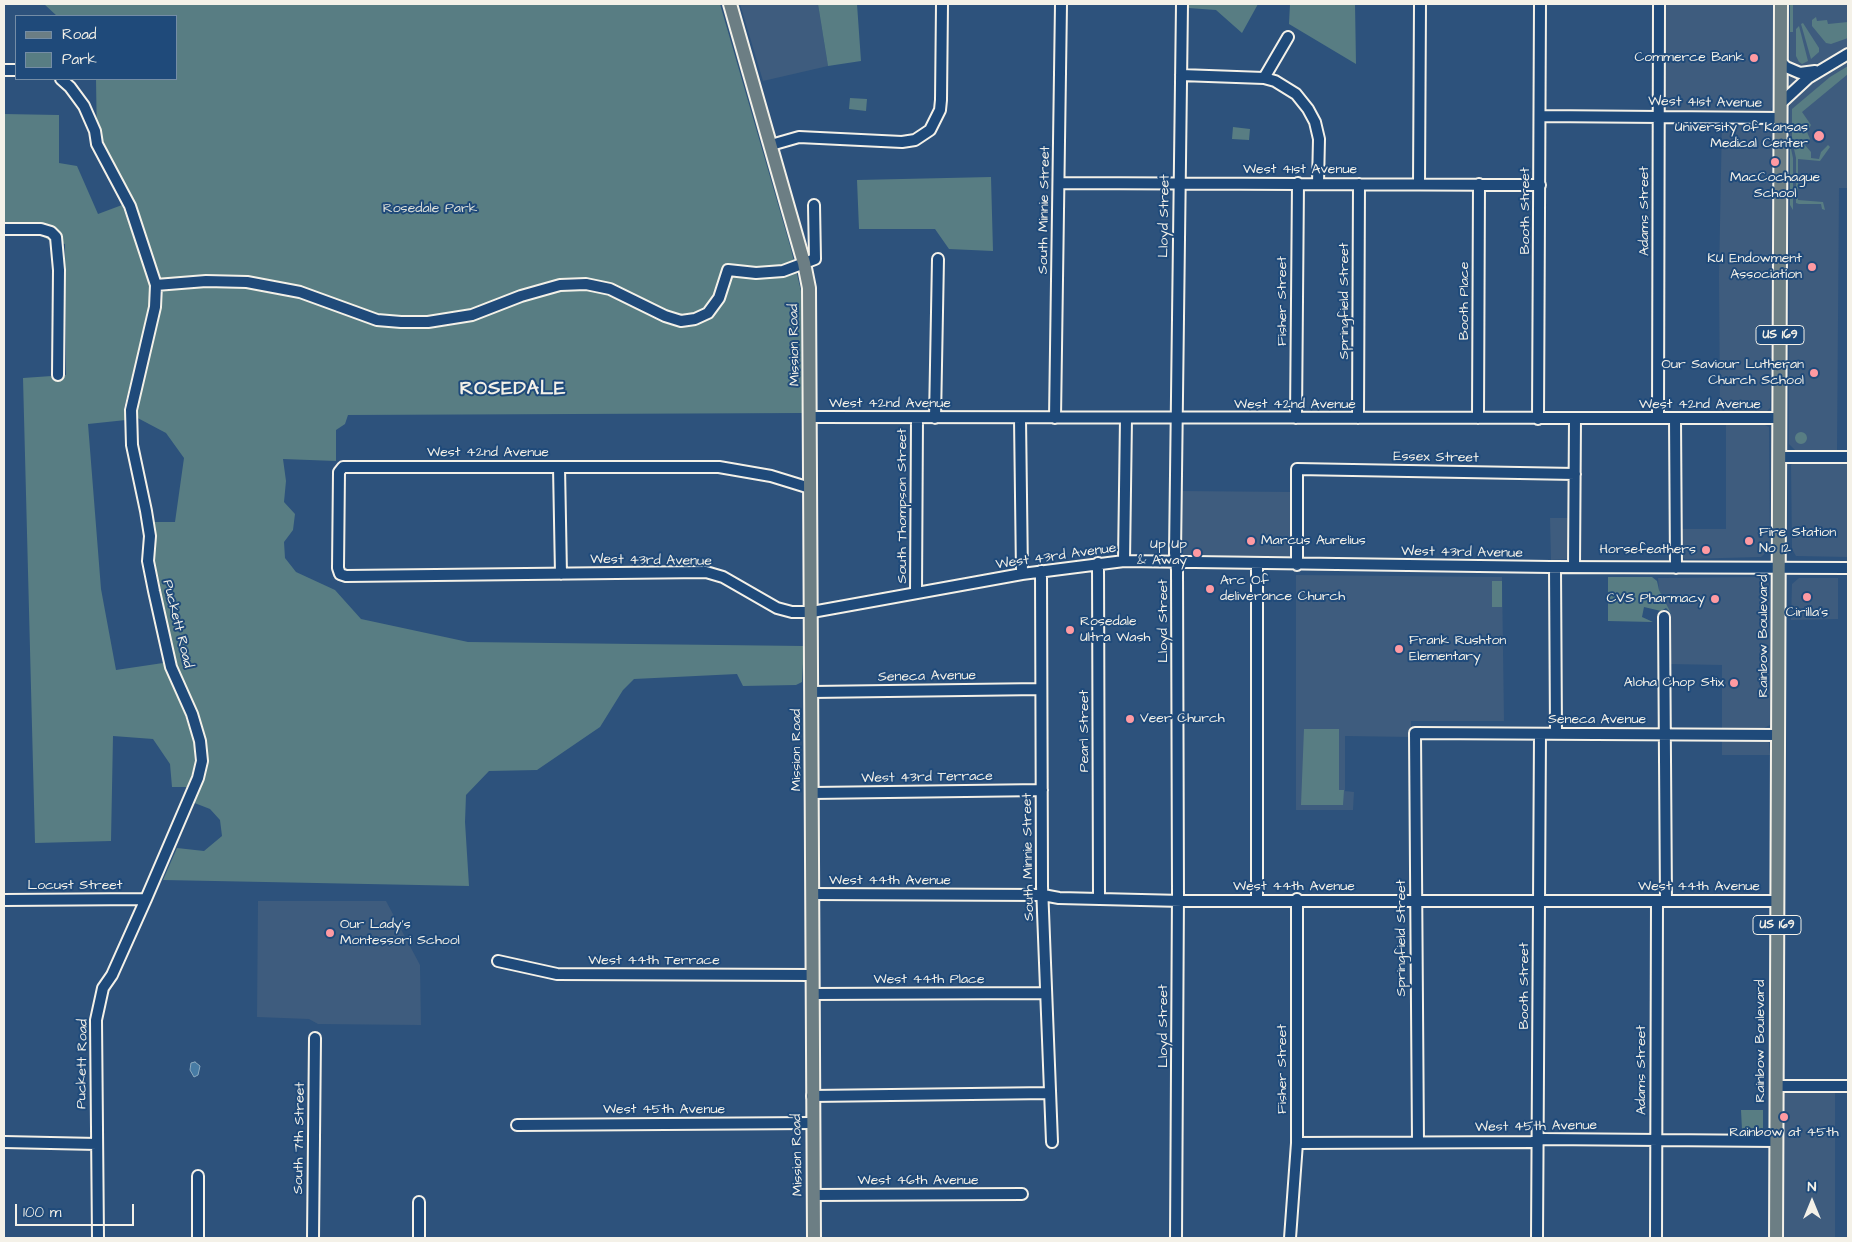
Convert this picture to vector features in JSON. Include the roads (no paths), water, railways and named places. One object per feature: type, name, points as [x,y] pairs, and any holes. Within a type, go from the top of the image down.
[{"type":"main road","name":"Mission Road","points":[[730,4],[804,263],[809,288],[814,1238]]},
{"type":"main road","name":"Rainbow Boulevard","points":[[1776,1238],[1781,4]]},
{"type":"street","points":[[771,145],[799,137],[902,142],[915,140],[925,133],[934,125],[940,110],[942,4]]},
{"type":"street","name":"South Minnie Street","points":[[1055,418],[1061,4]]},
{"type":"street","name":"Lloyd Street","points":[[1176,1238],[1178,901],[1177,570],[1175,561],[1182,4]]},
{"type":"street","points":[[1419,184],[1420,4]]},
{"type":"street","name":"Booth Street","points":[[1538,419],[1540,4]]},
{"type":"street","name":"Adams Street","points":[[1658,418],[1659,4]]},
{"type":"street","points":[[1264,78],[1288,37]]},
{"type":"street","points":[[1781,103],[1820,69],[1848,54]]},
{"type":"street","points":[[1781,62],[1786,67],[1800,73],[1820,69]]},
{"type":"street","points":[[1181,75],[1264,78],[1286,87],[1308,109],[1319,139],[1318,183]]},
{"type":"street","name":"Puckett Road","points":[[63,80],[84,106],[95,131],[97,144],[130,206],[156,285],[155,308],[131,410],[132,445],[150,536],[148,562],[154,591],[172,667],[192,714],[200,741],[202,761],[198,778],[146,899],[112,975],[103,988],[96,1020],[98,1238]]},
{"type":"street","name":"West 41st Avenue","points":[[1540,116],[1781,118]]},
{"type":"street","name":"West 41st Avenue","points":[[1059,183],[1540,185]]},
{"type":"street","name":"Fisher Street","points":[[1296,418],[1298,183]]},
{"type":"street","name":"Springfield Street","points":[[1358,418],[1359,184]]},
{"type":"street","name":"Booth Place","points":[[1478,418],[1479,184]]},
{"type":"street","points":[[156,285],[206,281],[248,282],[300,292],[376,320],[428,322],[472,315],[529,294],[560,286],[586,284],[610,289],[664,316],[681,321],[695,319],[708,313],[719,298],[728,270],[756,273],[783,271],[814,260],[816,256],[814,205]]},
{"type":"street","points":[[4,229],[41,229],[51,232],[56,237],[59,270],[58,375]]},
{"type":"street","points":[[935,418],[938,259]]},
{"type":"street","name":"West 42nd Avenue","points":[[810,417],[1780,418]]},
{"type":"street","name":"South Thompson Street","points":[[916,593],[917,418]]},
{"type":"street","points":[[1020,418],[1022,574]]},
{"type":"street","points":[[1124,562],[1126,418]]},
{"type":"street","points":[[1675,418],[1676,568]]},
{"type":"street","points":[[1574,567],[1575,419]]},
{"type":"street","points":[[1779,457],[1848,457]]},
{"type":"street","name":"West 42nd Avenue","points":[[340,574],[339,472],[343,467],[719,467],[771,476],[810,488]]},
{"type":"street","points":[[559,467],[561,574]]},
{"type":"street","name":"Essex Street","points":[[1297,565],[1297,469],[1575,474]]},
{"type":"street","name":"West 43rd Avenue","points":[[340,574],[346,576],[706,572],[723,577],[777,608],[792,612],[812,612],[1022,574],[1098,563],[1175,561],[1297,565],[1848,568]]},
{"type":"street","name":"Pearl Street","points":[[1098,563],[1099,898]]},
{"type":"street","points":[[1257,564],[1257,900]]},
{"type":"street","points":[[1555,567],[1556,734]]},
{"type":"street","name":"South Minnie Street","points":[[1041,571],[1043,895],[1045,993],[1052,1142]]},
{"type":"street","name":"Adams Street","points":[[1656,1238],[1656,1139],[1664,734],[1664,617]]},
{"type":"street","name":"Seneca Avenue","points":[[812,692],[1041,689]]},
{"type":"street","name":"Springfield Street","points":[[1415,733],[1418,1142]]},
{"type":"street","name":"Seneca Avenue","points":[[1415,733],[1778,734]]},
{"type":"street","name":"Booth Street","points":[[1538,1238],[1540,734]]},
{"type":"street","name":"West 43rd Terrace","points":[[812,793],[1042,790]]},
{"type":"street","name":"West 44th Avenue","points":[[812,894],[1043,895],[1059,898],[1178,901],[1296,899],[1416,902],[1777,901]]},
{"type":"street","name":"Locust Street","points":[[4,900],[146,899]]},
{"type":"street","name":"Fisher Street","points":[[1290,1238],[1297,1143],[1296,899]]},
{"type":"street","name":"West 44th Terrace","points":[[498,961],[557,974],[812,975]]},
{"type":"street","name":"West 44th Place","points":[[812,994],[1045,993]]},
{"type":"street","name":"South 7th Street","points":[[313,1238],[315,1038]]},
{"type":"street","points":[[1776,1086],[1848,1086]]},
{"type":"street","points":[[812,1096],[1050,1093]]},
{"type":"street","name":"West 45th Avenue","points":[[517,1125],[812,1123]]},
{"type":"street","name":"West 45th Avenue","points":[[1297,1143],[1538,1141],[1544,1139],[1776,1141]]},
{"type":"street","points":[[4,1142],[97,1144]]},
{"type":"street","points":[[198,1176],[198,1238]]},
{"type":"street","name":"West 46th Avenue","points":[[813,1195],[1022,1194]]},
{"type":"street","points":[[419,1202],[419,1238]]},
{"type":"place","name":"Commerce Bank","points":[[1754,58]]},
{"type":"place","name":"University of Kansas Medical Center","points":[[1819,136]]},
{"type":"place","name":"MacCochague School","points":[[1775,162]]},
{"type":"place","name":"KU Endowment Association","points":[[1812,267]]},
{"type":"place","name":"Our Saviour Lutheran Church School","points":[[1814,373]]},
{"type":"place","name":"Marcus Aurelius","points":[[1251,541]]},
{"type":"place","name":"Fire Station No 12","points":[[1749,541]]},
{"type":"place","name":"Horsefeathers","points":[[1706,550]]},
{"type":"place","name":"Up Up & Away","points":[[1197,553]]},
{"type":"place","name":"Arc Of deliverance Church","points":[[1210,589]]},
{"type":"place","name":"Cirilla's","points":[[1807,597]]},
{"type":"place","name":"CVS Pharmacy","points":[[1715,599]]},
{"type":"place","name":"Rosedale Ultra Wash","points":[[1070,630]]},
{"type":"place","name":"Frank Rushton Elementary","points":[[1399,649]]},
{"type":"place","name":"Aloha Chop Stix","points":[[1734,683]]},
{"type":"place","name":"Veer Church","points":[[1130,719]]},
{"type":"place","name":"Our Lady's Montessori School","points":[[330,933]]},
{"type":"place","name":"Rainbow at 45th","points":[[1784,1117]]},
{"type":"district","name":"ROSEDALE","points":[[513,390]]},
{"type":"park label","name":"Rosedale Park","points":[[430,209]]}]
